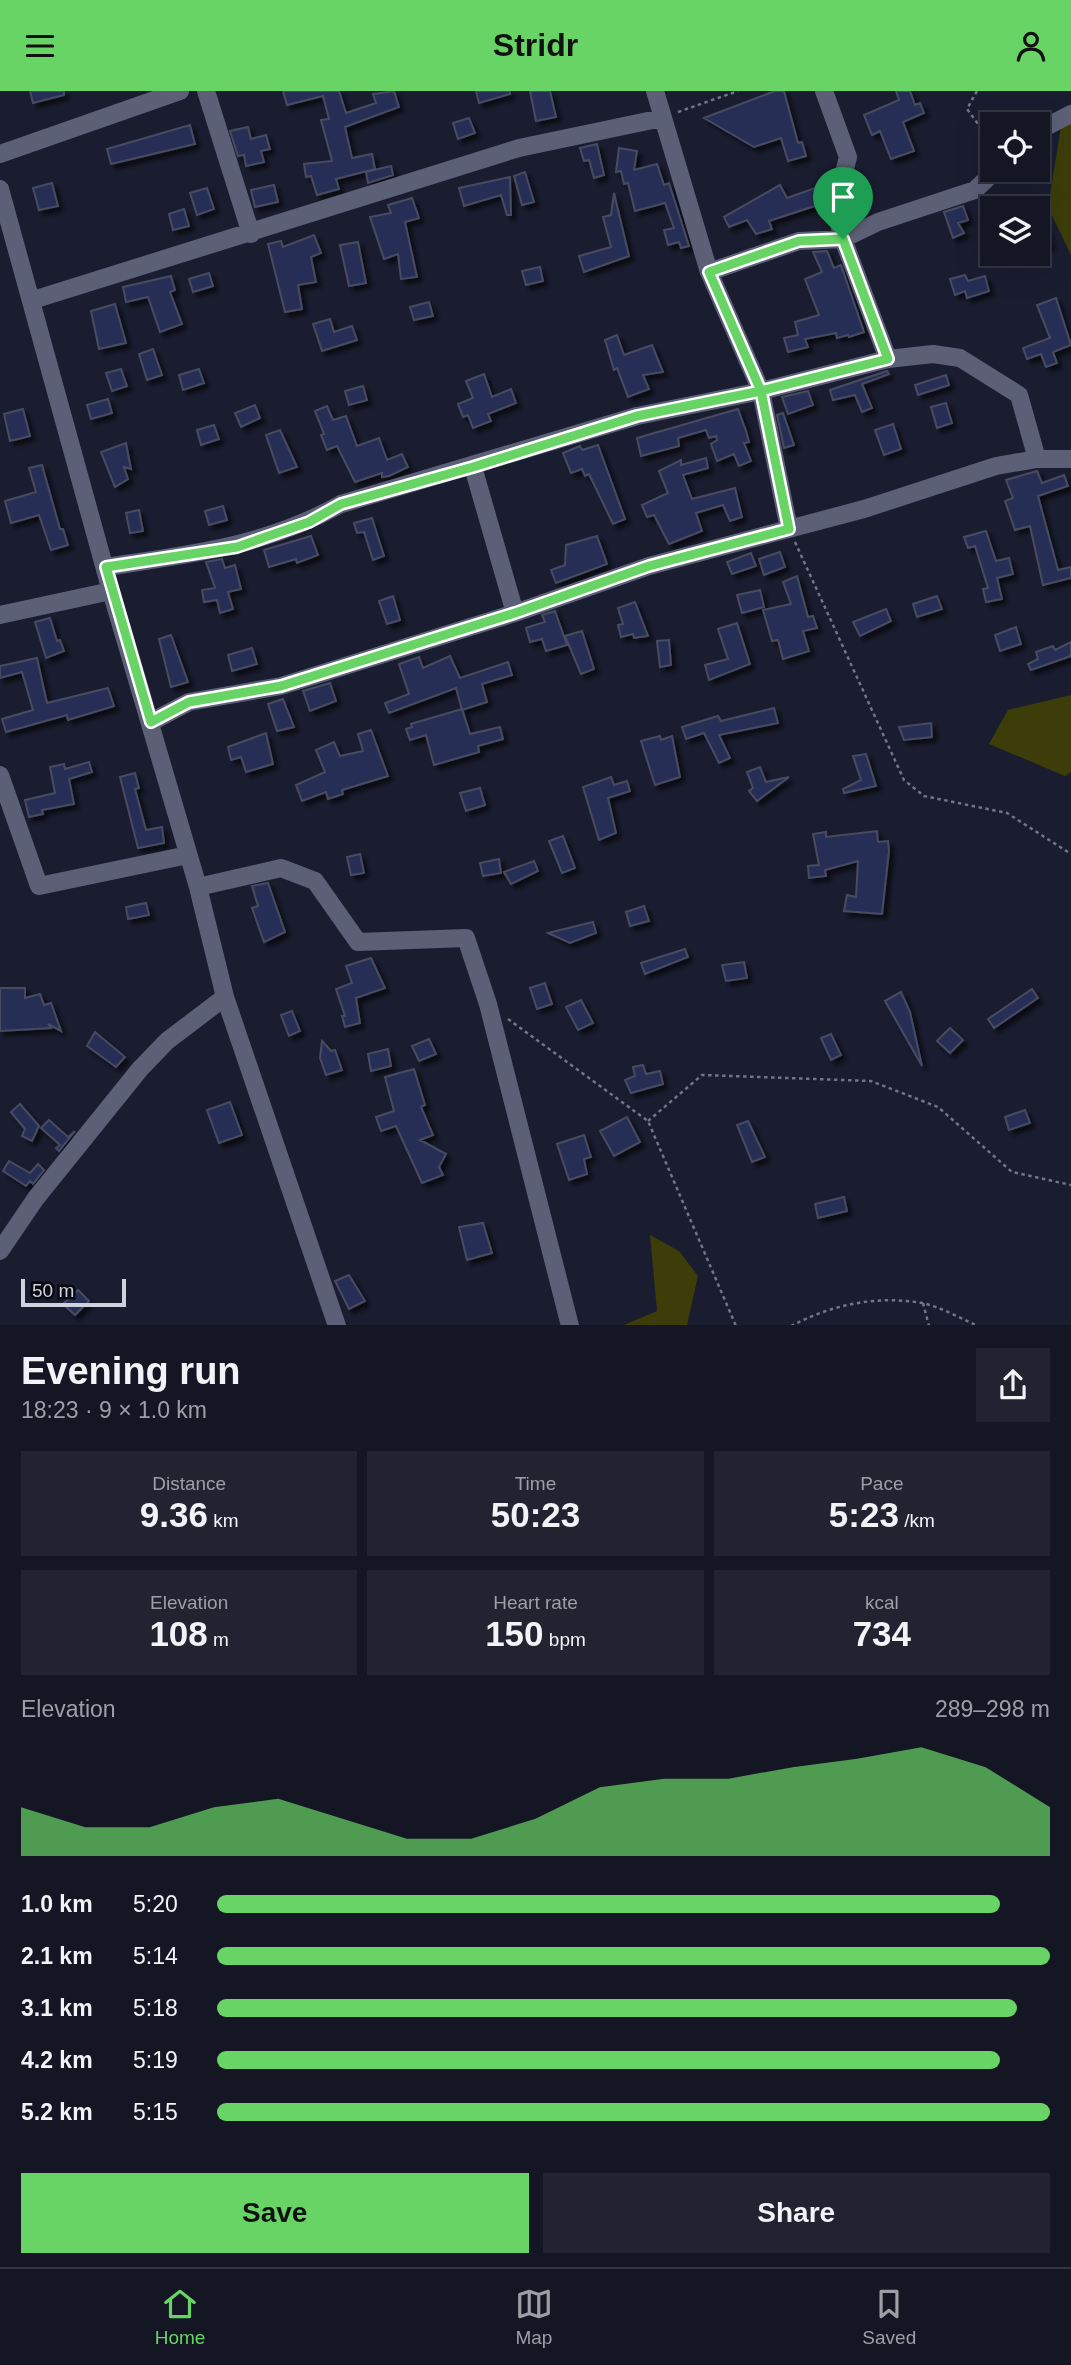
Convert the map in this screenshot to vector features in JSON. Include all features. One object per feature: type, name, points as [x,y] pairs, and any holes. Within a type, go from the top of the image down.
[{"type":"street","points":[[0,154],[180,91]]},
{"type":"street","points":[[206,91],[251,234]]},
{"type":"street","points":[[655,91],[709,272],[761,391],[789,529]]},
{"type":"street","points":[[824,91],[848,157],[835,208],[843,239],[888,359]]},
{"type":"street","points":[[1050,125],[1071,114]]},
{"type":"street","points":[[33,300],[519,148],[662,117]]},
{"type":"street","points":[[709,272],[799,241],[843,239],[878,222],[975,190],[983,182]]},
{"type":"street","points":[[0,189],[33,300],[111,591],[198,887],[225,997],[337,1325]]},
{"type":"street","points":[[106,567],[237,547],[309,522],[341,504],[473,467],[637,416],[761,391],[888,359],[933,353],[960,358],[1019,395],[1037,459]]},
{"type":"street","points":[[151,722],[189,702],[281,686],[515,613],[649,566],[864,509],[996,465],[1037,459],[1071,459]]},
{"type":"street","points":[[473,467],[515,613]]},
{"type":"street","points":[[0,615],[111,591]]},
{"type":"street","points":[[0,775],[39,886],[188,855]]},
{"type":"street","points":[[198,887],[281,868],[315,881],[358,942],[466,938],[488,1004],[570,1325]]},
{"type":"street","points":[[0,1251],[36,1198],[140,1069],[167,1041],[225,997]]},
{"type":"path","points":[[662,117],[738,91]]},
{"type":"path","points":[[977,91],[967,109],[980,128]]},
{"type":"path","points":[[789,529],[904,780],[924,796],[1007,813],[1071,854]]},
{"type":"path","points":[[488,1004],[648,1121],[736,1325]]},
{"type":"path","points":[[648,1121],[702,1075],[871,1081],[938,1107],[1012,1172],[1071,1185]]},
{"type":"path","points":[[791,1325],[820,1310],[866,1301],[923,1303],[978,1325]]},
{"type":"path","points":[[923,1303],[929,1325]]},
{"type":"shaded area","points":[[1071,117],[1071,255],[1050,211],[1050,196],[1062,120]]},
{"type":"shaded area","points":[[1071,695],[1071,772],[1065,776],[989,744],[1008,710]]},
{"type":"shaded area","points":[[650,1235],[679,1251],[698,1276],[687,1325],[624,1325],[657,1311]]},
{"type":"building","points":[[30,91],[64,91],[64,95],[33,103]]},
{"type":"building","points":[[283,91],[339,91],[346,113],[376,103],[373,94],[394,91],[399,107],[345,127],[352,158],[372,154],[375,169],[336,179],[339,189],[317,195],[311,176],[306,177],[304,164],[332,161],[321,120],[329,119],[323,96],[287,105]]},
{"type":"building","points":[[476,91],[510,91],[510,94],[479,103]]},
{"type":"building","points":[[530,91],[550,91],[556,117],[536,121]]},
{"type":"building","points":[[775,91],[784,91],[798,143],[802,142],[806,156],[788,161],[781,138],[754,147],[704,118]]},
{"type":"building","points":[[896,91],[910,91],[915,105],[920,103],[924,113],[903,122],[914,151],[891,159],[880,131],[872,135],[864,115],[899,100]]},
{"type":"building","points":[[469,118],[475,133],[458,139],[453,123]]},
{"type":"building","points":[[190,125],[195,144],[111,164],[107,149]]},
{"type":"building","points":[[248,127],[251,139],[266,135],[270,149],[261,151],[264,162],[246,166],[244,155],[238,156],[230,131]]},
{"type":"building","points":[[597,144],[604,175],[594,178],[589,160],[584,161],[580,148]]},
{"type":"building","points":[[619,148],[637,151],[634,170],[657,164],[664,185],[669,183],[689,246],[681,248],[679,242],[668,245],[664,230],[674,228],[665,203],[635,211],[628,183],[624,184],[621,171],[616,172]]},
{"type":"building","points":[[391,166],[393,175],[368,183],[366,172]]},
{"type":"building","points":[[525,172],[534,202],[522,205],[514,176]]},
{"type":"building","points":[[510,177],[511,215],[507,215],[501,195],[464,206],[459,188]]},
{"type":"building","points":[[52,183],[58,206],[39,210],[33,188]]},
{"type":"building","points":[[274,185],[278,202],[255,207],[251,190]]},
{"type":"building","points":[[780,185],[787,198],[821,186],[824,203],[769,221],[772,229],[756,234],[747,220],[729,227],[724,217]]},
{"type":"building","points":[[207,188],[214,209],[197,215],[190,193]]},
{"type":"building","points":[[614,193],[629,256],[584,272],[579,256],[611,247],[603,217],[611,215]]},
{"type":"building","points":[[412,198],[419,218],[405,222],[417,277],[401,279],[398,254],[384,259],[370,217],[391,213],[388,205]]},
{"type":"building","points":[[963,206],[968,220],[958,223],[964,233],[953,238],[944,212]]},
{"type":"building","points":[[184,209],[189,226],[173,230],[169,214]]},
{"type":"building","points":[[314,235],[321,253],[311,257],[316,282],[298,285],[302,309],[285,312],[268,244],[281,241],[283,247]]},
{"type":"building","points":[[358,242],[366,283],[349,286],[340,245]]},
{"type":"building","points":[[827,251],[834,268],[841,265],[864,332],[849,337],[837,338],[836,333],[805,339],[808,347],[788,352],[784,338],[798,335],[795,322],[819,315],[805,279],[822,272],[813,252]]},
{"type":"building","points":[[540,267],[543,281],[526,285],[522,271]]},
{"type":"building","points":[[209,273],[213,286],[193,292],[189,279]]},
{"type":"building","points":[[965,275],[968,281],[985,276],[989,291],[967,298],[965,291],[955,295],[950,279]]},
{"type":"building","points":[[171,276],[175,290],[170,292],[182,324],[160,332],[148,297],[126,302],[123,287]]},
{"type":"building","points":[[1056,298],[1071,345],[1053,352],[1057,363],[1046,367],[1041,354],[1027,359],[1023,348],[1050,338],[1037,305]]},
{"type":"building","points":[[429,302],[433,316],[414,320],[410,307]]},
{"type":"building","points":[[115,304],[126,343],[99,349],[91,311]]},
{"type":"building","points":[[330,319],[334,332],[352,326],[357,340],[322,351],[313,324]]},
{"type":"building","points":[[617,335],[624,355],[652,345],[663,372],[643,375],[649,389],[628,397],[617,368],[614,370],[605,340]]},
{"type":"building","points":[[153,349],[162,375],[147,380],[139,354]]},
{"type":"building","points":[[121,369],[127,386],[112,391],[106,373]]},
{"type":"building","points":[[199,369],[204,383],[183,390],[179,375]]},
{"type":"building","points":[[887,371],[889,374],[862,384],[872,408],[862,412],[855,395],[833,400],[830,390]]},
{"type":"building","points":[[484,374],[492,397],[511,389],[516,403],[488,414],[491,421],[473,428],[468,415],[463,417],[458,404],[473,398],[466,381]]},
{"type":"building","points":[[946,375],[949,385],[918,395],[915,385]]},
{"type":"building","points":[[363,386],[367,400],[349,405],[345,391]]},
{"type":"building","points":[[808,391],[813,405],[788,414],[782,397]]},
{"type":"building","points":[[108,399],[112,413],[91,419],[87,405]]},
{"type":"building","points":[[946,403],[952,423],[937,428],[931,407]]},
{"type":"building","points":[[255,405],[260,418],[241,427],[235,413]]},
{"type":"building","points":[[327,406],[333,420],[346,416],[357,446],[379,438],[387,460],[402,454],[408,467],[389,476],[382,477],[382,473],[355,482],[337,446],[327,450],[321,435],[324,434],[315,411]]},
{"type":"building","points":[[23,409],[30,436],[10,441],[4,414]]},
{"type":"building","points":[[738,409],[749,442],[744,443],[751,461],[739,466],[734,454],[717,461],[711,444],[717,440],[716,436],[709,438],[706,430],[678,438],[679,446],[641,456],[637,438]]},
{"type":"building","points":[[783,413],[794,445],[784,448],[777,415]]},
{"type":"building","points":[[893,424],[901,449],[884,455],[875,430]]},
{"type":"building","points":[[214,425],[219,439],[201,445],[197,430]]},
{"type":"building","points":[[280,430],[297,467],[279,473],[266,435]]},
{"type":"building","points":[[126,443],[131,469],[124,467],[128,479],[115,487],[101,452]]},
{"type":"building","points":[[598,445],[625,519],[613,524],[589,474],[585,476],[582,469],[571,473],[563,453],[580,446],[582,450]]},
{"type":"building","points":[[706,458],[708,468],[683,475],[692,499],[735,488],[742,517],[730,521],[723,505],[696,513],[702,531],[669,544],[654,515],[647,517],[642,505],[668,493],[659,471],[681,460],[681,465]]},
{"type":"building","points":[[42,465],[60,529],[63,529],[68,545],[51,550],[39,515],[11,523],[5,501],[36,492],[29,468]]},
{"type":"building","points":[[1037,471],[1042,483],[1064,475],[1068,486],[1038,496],[1058,570],[1071,567],[1071,578],[1043,585],[1030,526],[1015,530],[1005,501],[1013,498],[1006,480]]},
{"type":"building","points":[[223,506],[227,520],[209,525],[205,511]]},
{"type":"building","points":[[139,510],[143,531],[130,533],[126,513]]},
{"type":"building","points":[[372,518],[384,556],[373,560],[364,532],[357,533],[354,523]]},
{"type":"building","points":[[986,531],[996,561],[1009,558],[1013,574],[997,578],[1002,599],[986,602],[983,589],[988,588],[975,546],[968,548],[964,537]]},
{"type":"building","points":[[311,536],[318,555],[297,563],[296,559],[269,567],[264,550]]},
{"type":"building","points":[[597,536],[607,564],[556,583],[551,570],[565,565],[566,545]]},
{"type":"building","points":[[780,552],[785,567],[764,575],[759,559]]},
{"type":"building","points":[[751,553],[756,566],[732,574],[727,562]]},
{"type":"building","points":[[222,559],[225,568],[235,565],[241,589],[228,592],[233,609],[220,613],[217,600],[204,602],[202,590],[215,588],[206,562]]},
{"type":"building","points":[[797,576],[808,617],[813,616],[817,628],[803,631],[809,651],[783,659],[778,640],[772,641],[763,610],[791,604],[783,582]]},
{"type":"building","points":[[760,590],[764,607],[742,613],[737,595]]},
{"type":"building","points":[[393,596],[400,620],[387,624],[379,601]]},
{"type":"building","points":[[937,596],[942,609],[917,617],[913,604]]},
{"type":"building","points":[[635,602],[648,636],[634,638],[633,634],[621,637],[618,625],[623,624],[618,608]]},
{"type":"building","points":[[886,609],[891,621],[860,636],[853,622]]},
{"type":"building","points":[[555,611],[567,645],[546,651],[542,639],[530,642],[526,628],[545,622],[542,615]]},
{"type":"building","points":[[50,618],[57,641],[60,640],[64,651],[46,658],[35,622]]},
{"type":"building","points":[[737,623],[750,664],[709,680],[705,665],[728,659],[718,629]]},
{"type":"building","points":[[1016,627],[1021,644],[1000,651],[995,635]]},
{"type":"building","points":[[582,631],[594,669],[581,674],[565,636]]},
{"type":"building","points":[[171,635],[188,682],[171,687],[159,639]]},
{"type":"building","points":[[669,640],[671,665],[660,667],[657,641]]},
{"type":"building","points":[[1071,642],[1071,656],[1031,670],[1028,664],[1038,659],[1036,652],[1053,646],[1055,650]]},
{"type":"building","points":[[252,648],[257,664],[232,671],[228,655]]},
{"type":"building","points":[[450,656],[460,678],[508,662],[512,675],[482,684],[487,702],[462,710],[456,688],[389,713],[385,703],[409,694],[399,664],[419,657],[423,668]]},
{"type":"building","points":[[37,658],[47,703],[108,688],[114,706],[68,720],[67,715],[6,732],[2,719],[33,710],[22,672],[0,678],[0,666]]},
{"type":"building","points":[[330,683],[336,701],[310,711],[303,691]]},
{"type":"building","points":[[283,699],[294,727],[277,731],[268,704]]},
{"type":"building","points":[[774,708],[778,723],[719,735],[730,758],[719,763],[704,733],[686,739],[682,727],[718,716],[721,721]]},
{"type":"building","points":[[462,709],[470,734],[500,727],[503,739],[478,746],[479,752],[434,765],[426,735],[410,740],[406,729],[412,727],[411,724]]},
{"type":"building","points":[[931,723],[932,737],[904,740],[899,727]]},
{"type":"building","points":[[371,730],[388,776],[342,790],[343,794],[328,799],[326,792],[302,801],[296,785],[325,772],[316,750],[334,742],[340,756],[363,751],[358,734]]},
{"type":"building","points":[[266,733],[273,764],[246,772],[241,757],[231,760],[228,747]]},
{"type":"building","points":[[660,736],[661,740],[672,736],[680,777],[655,785],[641,741]]},
{"type":"building","points":[[866,754],[876,786],[844,793],[843,789],[861,780],[853,756]]},
{"type":"building","points":[[89,762],[92,772],[69,779],[74,804],[42,810],[43,814],[29,817],[25,800],[55,793],[50,767],[64,764],[65,769]]},
{"type":"building","points":[[760,767],[766,782],[789,777],[757,801],[749,791],[753,788],[747,772]]},
{"type":"building","points":[[135,773],[139,788],[135,789],[146,830],[162,827],[164,843],[138,848],[120,777]]},
{"type":"building","points":[[611,777],[614,785],[627,781],[630,791],[608,798],[616,833],[599,840],[583,787]]},
{"type":"building","points":[[480,788],[485,805],[466,811],[460,793]]},
{"type":"building","points":[[877,831],[878,842],[888,841],[889,851],[882,914],[844,911],[847,895],[856,897],[858,861],[825,870],[826,876],[809,878],[808,866],[819,865],[813,834],[826,832],[826,837]]},
{"type":"building","points":[[563,836],[575,868],[562,873],[549,841]]},
{"type":"building","points":[[360,854],[364,873],[351,875],[347,857]]},
{"type":"building","points":[[499,859],[501,873],[483,876],[480,863]]},
{"type":"building","points":[[534,861],[538,871],[511,884],[504,872]]},
{"type":"building","points":[[268,883],[285,932],[264,942],[252,908],[258,906],[252,886]]},
{"type":"building","points":[[146,903],[149,915],[128,919],[126,907]]},
{"type":"building","points":[[644,906],[649,921],[630,926],[626,912]]},
{"type":"building","points":[[593,922],[596,933],[570,943],[548,933]]},
{"type":"building","points":[[685,949],[688,957],[645,974],[641,963]]},
{"type":"building","points":[[371,958],[385,988],[356,998],[360,1023],[345,1027],[342,1016],[345,1016],[336,989],[352,983],[346,966]]},
{"type":"building","points":[[744,962],[747,978],[726,981],[722,965]]},
{"type":"building","points":[[545,983],[552,1004],[537,1009],[530,988]]},
{"type":"building","points":[[0,988],[25,988],[25,998],[40,994],[44,1005],[51,1003],[61,1031],[48,1024],[51,1028],[0,1031]]},
{"type":"building","points":[[1032,989],[1038,998],[994,1028],[988,1019]]},
{"type":"building","points":[[901,992],[910,1012],[922,1066],[885,1001]]},
{"type":"building","points":[[581,1000],[593,1023],[578,1030],[566,1007]]},
{"type":"building","points":[[292,1011],[300,1031],[289,1036],[281,1015]]},
{"type":"building","points":[[950,1028],[963,1040],[950,1053],[937,1041]]},
{"type":"building","points":[[95,1032],[125,1057],[116,1067],[87,1046]]},
{"type":"building","points":[[831,1034],[841,1055],[831,1060],[821,1038]]},
{"type":"building","points":[[429,1039],[436,1054],[419,1061],[412,1046]]},
{"type":"building","points":[[322,1041],[331,1051],[335,1050],[342,1070],[326,1075],[320,1058]]},
{"type":"building","points":[[388,1049],[391,1066],[371,1071],[368,1054]]},
{"type":"building","points":[[643,1065],[646,1074],[660,1071],[663,1084],[631,1093],[625,1080],[635,1076],[633,1067]]},
{"type":"building","points":[[414,1069],[425,1105],[421,1107],[433,1135],[420,1140],[446,1154],[439,1167],[443,1175],[422,1183],[396,1126],[381,1131],[376,1117],[394,1111],[385,1077]]},
{"type":"building","points":[[230,1102],[242,1135],[219,1143],[207,1110]]},
{"type":"building","points":[[20,1104],[39,1126],[32,1141],[22,1136],[25,1129],[11,1112]]},
{"type":"building","points":[[1025,1110],[1030,1123],[1009,1130],[1005,1117]]},
{"type":"building","points":[[627,1117],[640,1142],[614,1156],[600,1131]]},
{"type":"building","points":[[49,1120],[68,1137],[75,1131],[59,1151],[56,1148],[60,1145],[41,1128]]},
{"type":"building","points":[[748,1121],[765,1157],[752,1162],[737,1125]]},
{"type":"building","points":[[584,1135],[591,1157],[584,1159],[587,1174],[569,1180],[557,1144]]},
{"type":"building","points":[[9,1161],[30,1173],[38,1164],[44,1170],[33,1184],[30,1181],[26,1186],[3,1171]]},
{"type":"building","points":[[844,1197],[847,1211],[818,1218],[815,1204]]},
{"type":"building","points":[[483,1223],[492,1253],[467,1260],[459,1227]]},
{"type":"building","points":[[349,1275],[365,1301],[349,1309],[335,1281]]},
{"type":"building","points":[[78,1290],[89,1301],[75,1315],[63,1304]]},
{"type":"route","points":[[843,239],[799,241],[709,272],[761,391],[637,416],[473,467],[341,504],[309,522],[237,547],[106,567],[151,722],[189,702],[281,686],[515,613],[649,566],[789,529],[761,391],[888,359],[843,239]]}]
